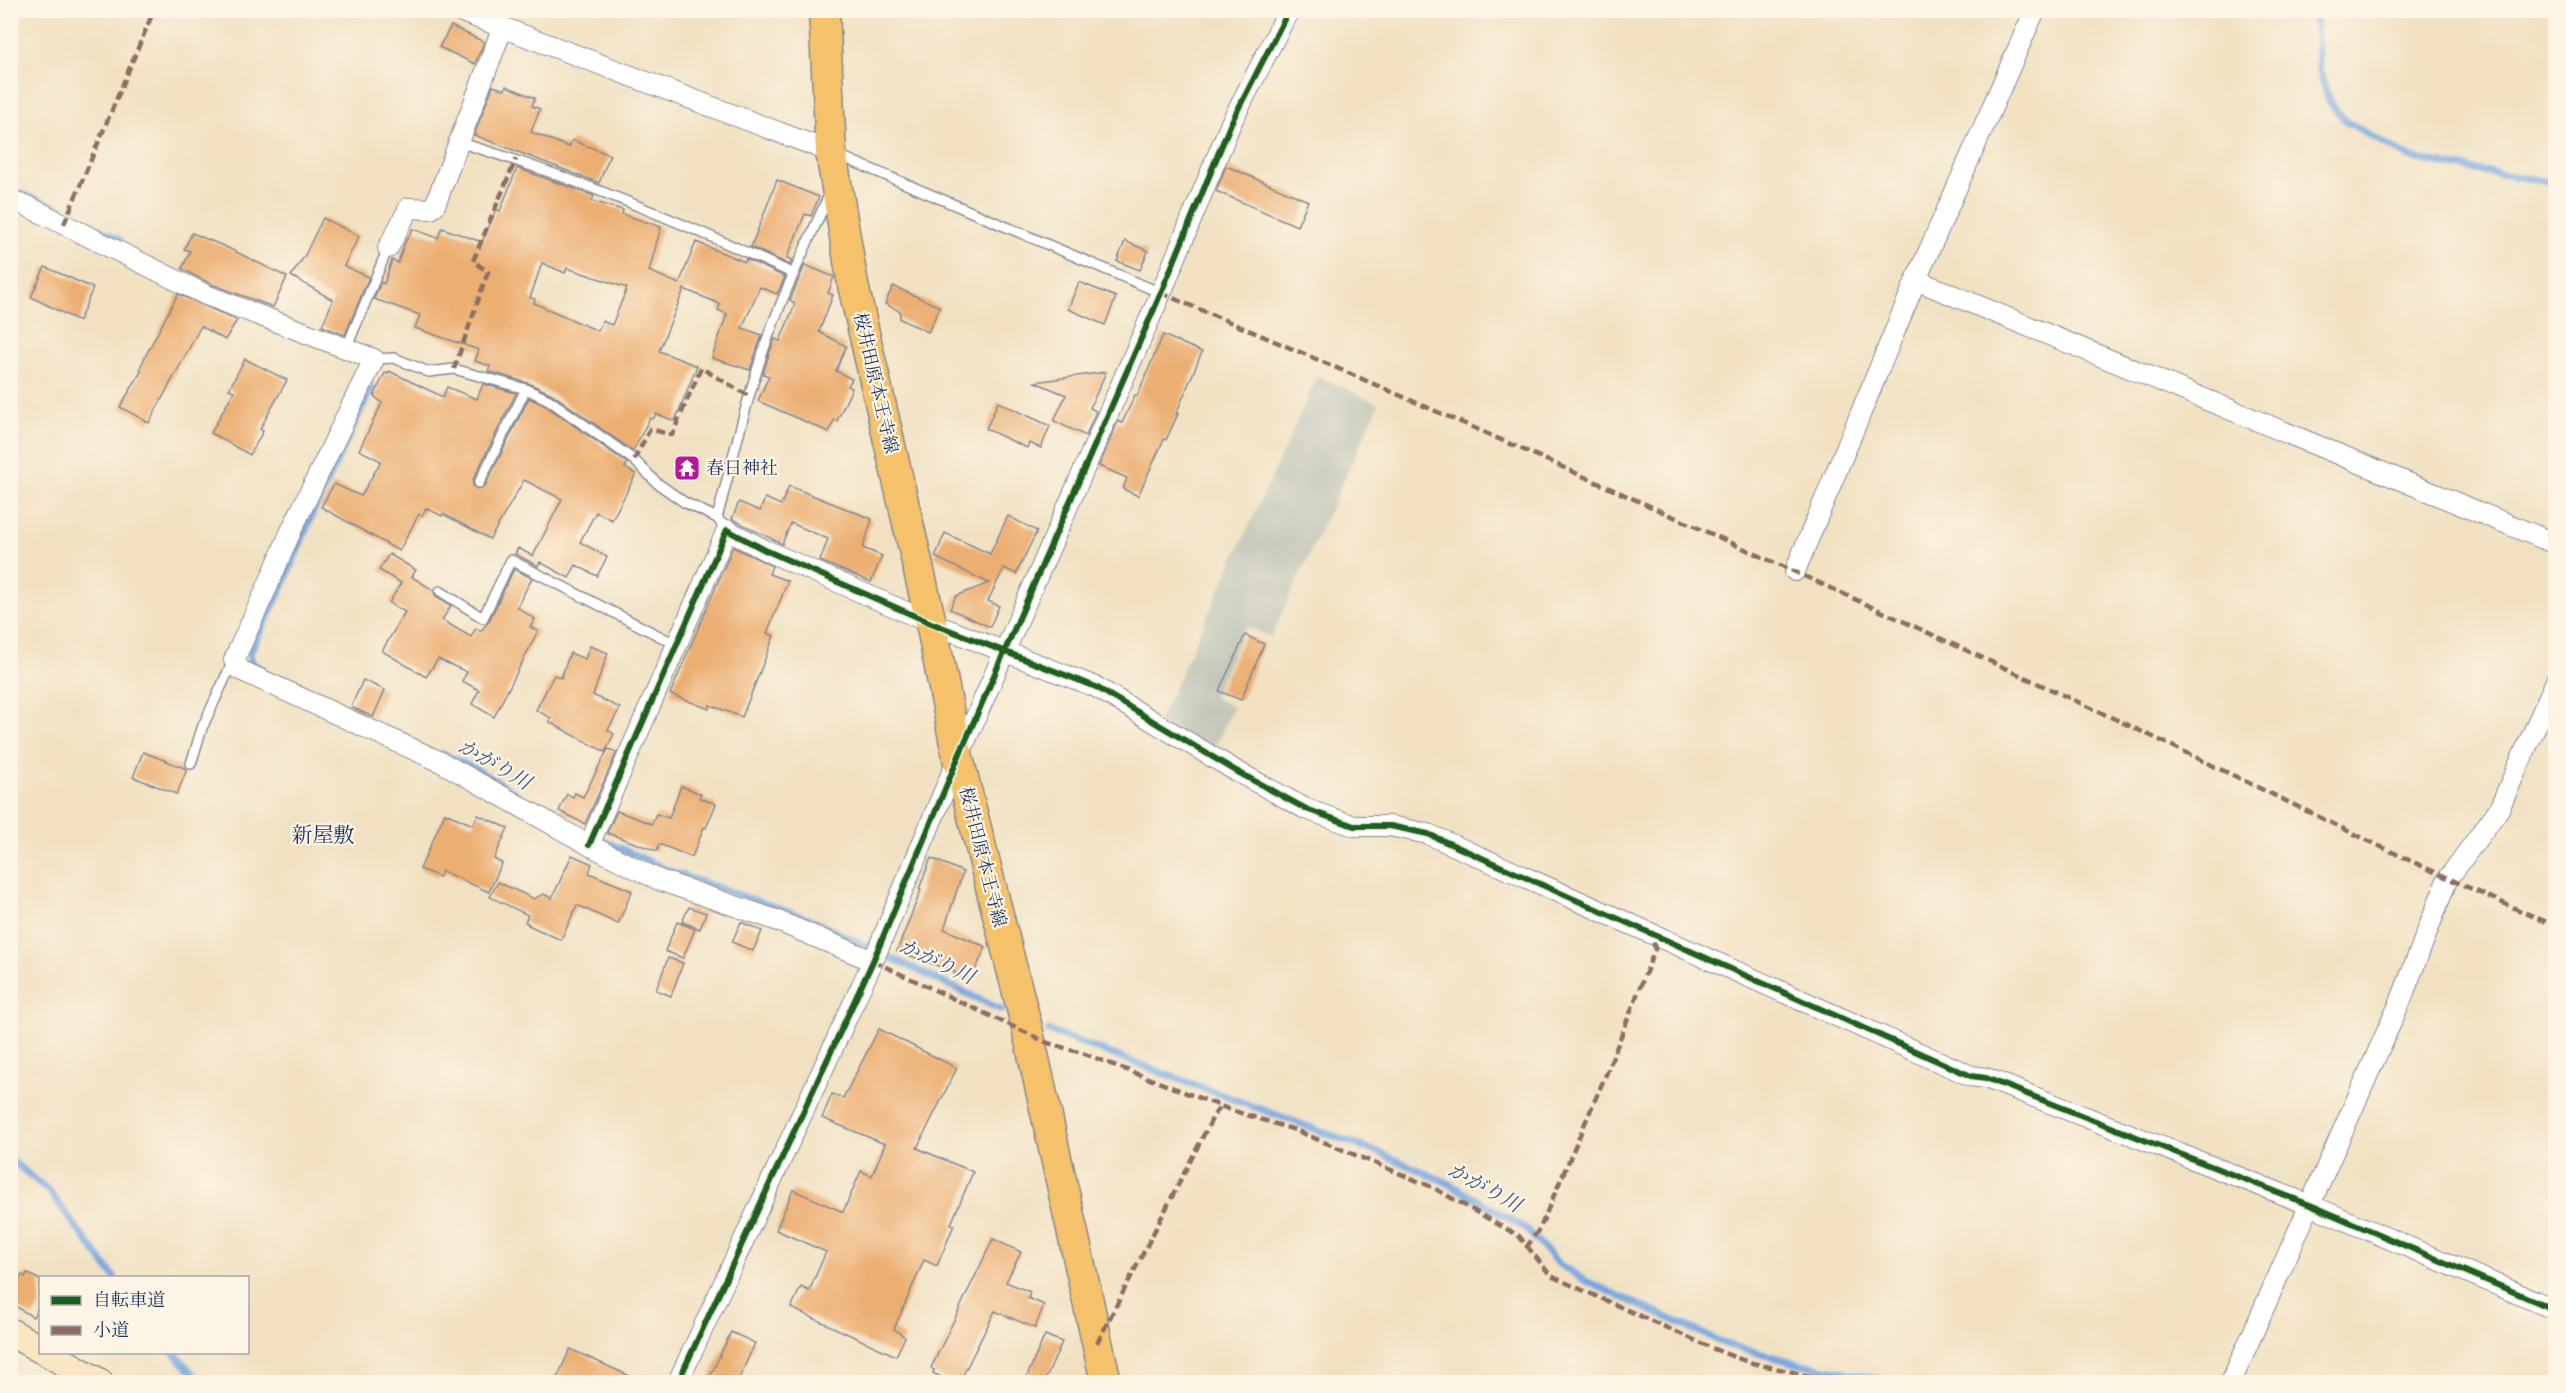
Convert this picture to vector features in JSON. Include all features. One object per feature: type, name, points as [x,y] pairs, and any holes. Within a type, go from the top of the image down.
[{"type":"main road","name":"桜井田原本王寺線","points":[[824,10],[833,166],[853,285],[931,623],[958,758],[1028,1032],[1106,1383]]},
{"type":"street","points":[[457,10],[833,166]]},
{"type":"street","points":[[678,1383],[873,961],[958,758],[1161,292],[1231,123],[1289,10]]},
{"type":"street","points":[[1795,571],[1916,280],[2036,10]]},
{"type":"street","points":[[388,248],[409,208],[431,209],[435,205],[502,29]]},
{"type":"street","points":[[10,202],[25,205],[206,295],[374,359],[291,531],[234,660],[240,670],[441,762],[589,845],[658,880],[774,919],[873,961]]},
{"type":"street","points":[[1916,280],[2556,544]]},
{"type":"street","points":[[589,845],[676,645],[722,524],[765,550],[931,623],[1096,687],[1236,771],[1306,809],[1354,826],[1390,826],[1428,834],[1971,1076],[1986,1078],[2310,1205],[2556,1310]]},
{"type":"street","points":[[2231,1383],[2401,1000],[2447,880],[2499,809],[2556,681]]},
{"type":"street","points":[[10,1332],[39,1348]]},
{"type":"street","points":[[48,1354],[99,1383]]},
{"type":"lane","points":[[458,142],[516,159],[718,238],[792,273]]},
{"type":"lane","points":[[374,359],[394,358],[429,372],[454,369],[526,390],[549,400],[634,460],[657,483],[722,524],[749,396],[792,273],[833,166],[1161,292]]},
{"type":"lane","points":[[346,349],[388,248]]},
{"type":"lane","points":[[479,483],[526,390]]},
{"type":"lane","points":[[440,591],[483,618],[511,560],[676,645]]},
{"type":"lane","points":[[191,764],[202,728],[234,660]]},
{"type":"shaded area","points":[[1318,376],[1379,404],[1271,637],[1246,626],[1213,697],[1233,707],[1214,749],[1158,723]]},
{"type":"building","points":[[451,26],[484,42],[475,64],[439,47]]},
{"type":"building","points":[[493,86],[505,90],[506,86],[535,98],[532,106],[540,109],[531,132],[569,147],[572,140],[610,155],[599,183],[474,135]]},
{"type":"building","points":[[1226,166],[1308,201],[1297,226],[1216,191]]},
{"type":"building","points":[[517,168],[594,196],[592,201],[623,210],[622,214],[661,227],[649,271],[679,284],[696,242],[745,262],[746,259],[785,277],[777,294],[760,287],[742,328],[762,335],[750,370],[712,358],[727,314],[718,310],[720,304],[684,289],[659,351],[697,366],[675,421],[656,414],[653,419],[650,418],[633,451],[552,394],[528,383],[488,371],[490,366],[475,361],[479,350],[415,328],[420,315],[374,299],[381,282],[384,284],[392,260],[398,263],[405,242],[413,229],[438,238],[442,228],[482,242],[496,209],[500,211]],"holes":[[[542,263],[565,273],[567,268],[627,288],[612,325],[602,321],[598,331],[534,303],[535,299],[530,298]]]},
{"type":"building","points":[[777,180],[819,197],[811,216],[805,214],[787,258],[792,260],[790,265],[751,247]]},
{"type":"building","points":[[323,218],[359,236],[344,266],[369,277],[345,335],[322,326],[333,300],[291,276],[305,255]]},
{"type":"building","points":[[192,233],[287,277],[273,307],[211,284],[182,269],[190,251],[184,249]]},
{"type":"building","points":[[1125,241],[1148,251],[1140,270],[1117,261]]},
{"type":"building","points":[[805,265],[834,277],[828,293],[833,295],[819,332],[846,346],[836,371],[852,379],[848,386],[852,388],[837,421],[834,420],[829,432],[758,401],[769,376],[763,374],[769,354],[775,339],[780,341],[795,304],[790,300]]},
{"type":"building","points":[[45,267],[93,288],[79,321],[31,297]]},
{"type":"building","points":[[1079,282],[1116,297],[1105,325],[1068,309]]},
{"type":"building","points":[[893,286],[940,307],[928,332],[900,319],[900,311],[885,304]]},
{"type":"building","points":[[178,294],[237,320],[225,340],[201,326],[149,423],[120,407],[142,370],[140,368],[145,357]]},
{"type":"building","points":[[1163,335],[1202,352],[1176,414],[1178,414],[1138,496],[1123,489],[1127,478],[1099,466],[1118,421],[1122,423],[1135,395],[1137,396]]},
{"type":"building","points":[[245,359],[287,380],[260,429],[263,431],[250,455],[211,433],[234,391],[229,389]]},
{"type":"building","points":[[389,371],[443,397],[447,387],[477,399],[483,384],[516,393],[473,480],[473,486],[477,489],[485,486],[529,398],[546,406],[627,463],[625,468],[636,474],[612,520],[596,512],[580,542],[607,557],[597,576],[576,565],[569,578],[540,562],[538,566],[515,554],[518,548],[533,556],[562,499],[524,480],[490,539],[443,514],[442,516],[426,508],[422,516],[419,514],[399,551],[321,507],[334,484],[361,496],[381,461],[359,450],[382,403],[374,396],[385,373],[388,374]]},
{"type":"building","points":[[1106,372],[1090,408],[1096,411],[1086,436],[1054,421],[1066,395],[1035,382]]},
{"type":"building","points":[[998,402],[1050,426],[1041,448],[1029,443],[1027,448],[986,429]]},
{"type":"building","points":[[789,486],[872,519],[863,548],[882,556],[871,582],[820,561],[828,539],[791,523],[782,544],[732,519],[739,502],[760,511],[765,498],[781,505]]},
{"type":"building","points":[[1008,516],[1037,531],[1016,574],[1004,568],[988,601],[999,606],[990,627],[950,609],[956,596],[989,583],[935,557],[945,533],[990,554]]},
{"type":"building","points":[[733,547],[772,566],[769,574],[788,581],[767,633],[774,636],[742,717],[710,705],[709,709],[670,694]]},
{"type":"building","points":[[389,554],[416,570],[412,577],[433,590],[436,596],[451,606],[442,620],[471,637],[476,628],[481,631],[489,621],[514,569],[532,578],[517,607],[535,619],[530,627],[538,631],[494,717],[472,704],[479,690],[462,681],[467,672],[438,659],[426,677],[382,651],[405,612],[389,603],[401,583],[379,570]]},
{"type":"building","points":[[1245,635],[1264,644],[1241,700],[1219,691]]},
{"type":"building","points":[[590,646],[608,653],[593,695],[620,708],[608,730],[614,734],[605,752],[549,722],[551,718],[536,710],[554,675],[561,678],[570,653],[585,659]]},
{"type":"building","points":[[363,680],[385,690],[373,717],[351,707]]},
{"type":"building","points":[[608,749],[617,752],[585,824],[559,811],[567,794],[573,797],[575,793],[583,797]]},
{"type":"building","points":[[143,752],[187,769],[177,794],[133,777]]},
{"type":"building","points":[[681,786],[701,794],[699,798],[716,804],[692,857],[659,844],[657,851],[607,833],[617,811],[652,824],[656,814],[669,818]]},
{"type":"building","points":[[445,813],[473,825],[478,815],[508,828],[494,859],[502,863],[489,892],[442,871],[440,877],[420,869]]},
{"type":"building","points":[[572,855],[592,864],[589,873],[632,891],[618,924],[577,905],[561,940],[528,925],[525,922],[528,915],[490,897],[498,882],[534,899],[543,894],[552,898]]},
{"type":"building","points":[[931,858],[963,872],[944,929],[986,947],[970,981],[954,974],[955,972],[897,951]]},
{"type":"building","points":[[689,907],[706,913],[700,929],[682,922]]},
{"type":"building","points":[[677,922],[695,929],[683,958],[665,951]]},
{"type":"building","points":[[741,922],[762,931],[753,951],[732,942]]},
{"type":"building","points":[[668,958],[683,963],[671,996],[656,990]]},
{"type":"building","points":[[879,1029],[957,1068],[917,1148],[973,1172],[951,1224],[954,1225],[937,1266],[924,1260],[894,1329],[905,1337],[896,1356],[791,1308],[801,1287],[809,1291],[826,1252],[776,1230],[793,1190],[843,1212],[861,1171],[872,1176],[885,1144],[822,1118],[832,1094],[843,1098]]},
{"type":"building","points":[[993,1239],[1021,1252],[1006,1282],[1030,1292],[1028,1298],[1044,1305],[1035,1328],[995,1311],[959,1383],[953,1383],[933,1373],[934,1370],[931,1368]]},
{"type":"building","points":[[27,1273],[39,1279],[39,1307],[33,1317],[13,1305],[17,1298],[11,1295],[22,1275],[25,1277]]},
{"type":"building","points":[[731,1332],[755,1343],[737,1383],[707,1383]]},
{"type":"building","points":[[1045,1335],[1062,1342],[1044,1383],[1024,1383]]},
{"type":"building","points":[[570,1349],[645,1383],[555,1383]]},
{"type":"waterway","points":[[2308,10],[2316,23],[2319,68],[2330,103],[2347,122],[2408,157],[2556,183]]},
{"type":"waterway","name":"かがり川","points":[[10,190],[54,206],[120,240]]},
{"type":"waterway","name":"かがり川","points":[[264,673],[252,662],[250,652],[283,586],[314,510],[372,387]]},
{"type":"waterway","name":"かがり川","points":[[443,754],[476,769],[518,795]]},
{"type":"waterway","name":"かがり川","points":[[595,837],[672,872],[806,918],[1002,1010]]},
{"type":"waterway","name":"かがり川","points":[[1049,1031],[1382,1154],[1448,1183],[1525,1228],[1559,1264],[1586,1281],[1728,1345],[1796,1363],[1893,1382]]},
{"type":"waterway","points":[[10,1159],[48,1190],[113,1276]]},
{"type":"waterway","points":[[175,1354],[201,1382]]},
{"type":"marked path","points":[[64,224],[154,10]]},
{"type":"marked path","points":[[454,369],[488,272],[473,261],[516,159]]},
{"type":"marked path","points":[[1161,293],[1401,396],[1760,556],[2117,720],[2445,877],[2556,926]]},
{"type":"marked path","points":[[634,460],[650,429],[672,435],[701,368],[749,396]]},
{"type":"marked path","points":[[1526,1248],[1540,1228],[1607,1072],[1655,949],[1652,935]]},
{"type":"marked path","points":[[873,961],[1048,1043],[1085,1054],[1231,1110],[1295,1130],[1432,1187],[1519,1236],[1551,1276],[1721,1352],[1748,1362],[1837,1382]]},
{"type":"marked path","points":[[1097,1343],[1214,1115],[1221,1106]]},
{"type":"cycle path","points":[[678,1382],[873,961],[958,758],[1161,293],[1231,123],[1289,10]]},
{"type":"cycle path","points":[[589,845],[727,530],[765,550],[931,623],[1096,687],[1236,771],[1306,809],[1354,826],[1390,826],[1428,834],[1971,1076],[1986,1078],[2310,1205],[2556,1310]]},
{"type":"place","name":"春日神社","points":[[687,468]]},
{"type":"district","name":"新屋敷","points":[[323,835]]}]
